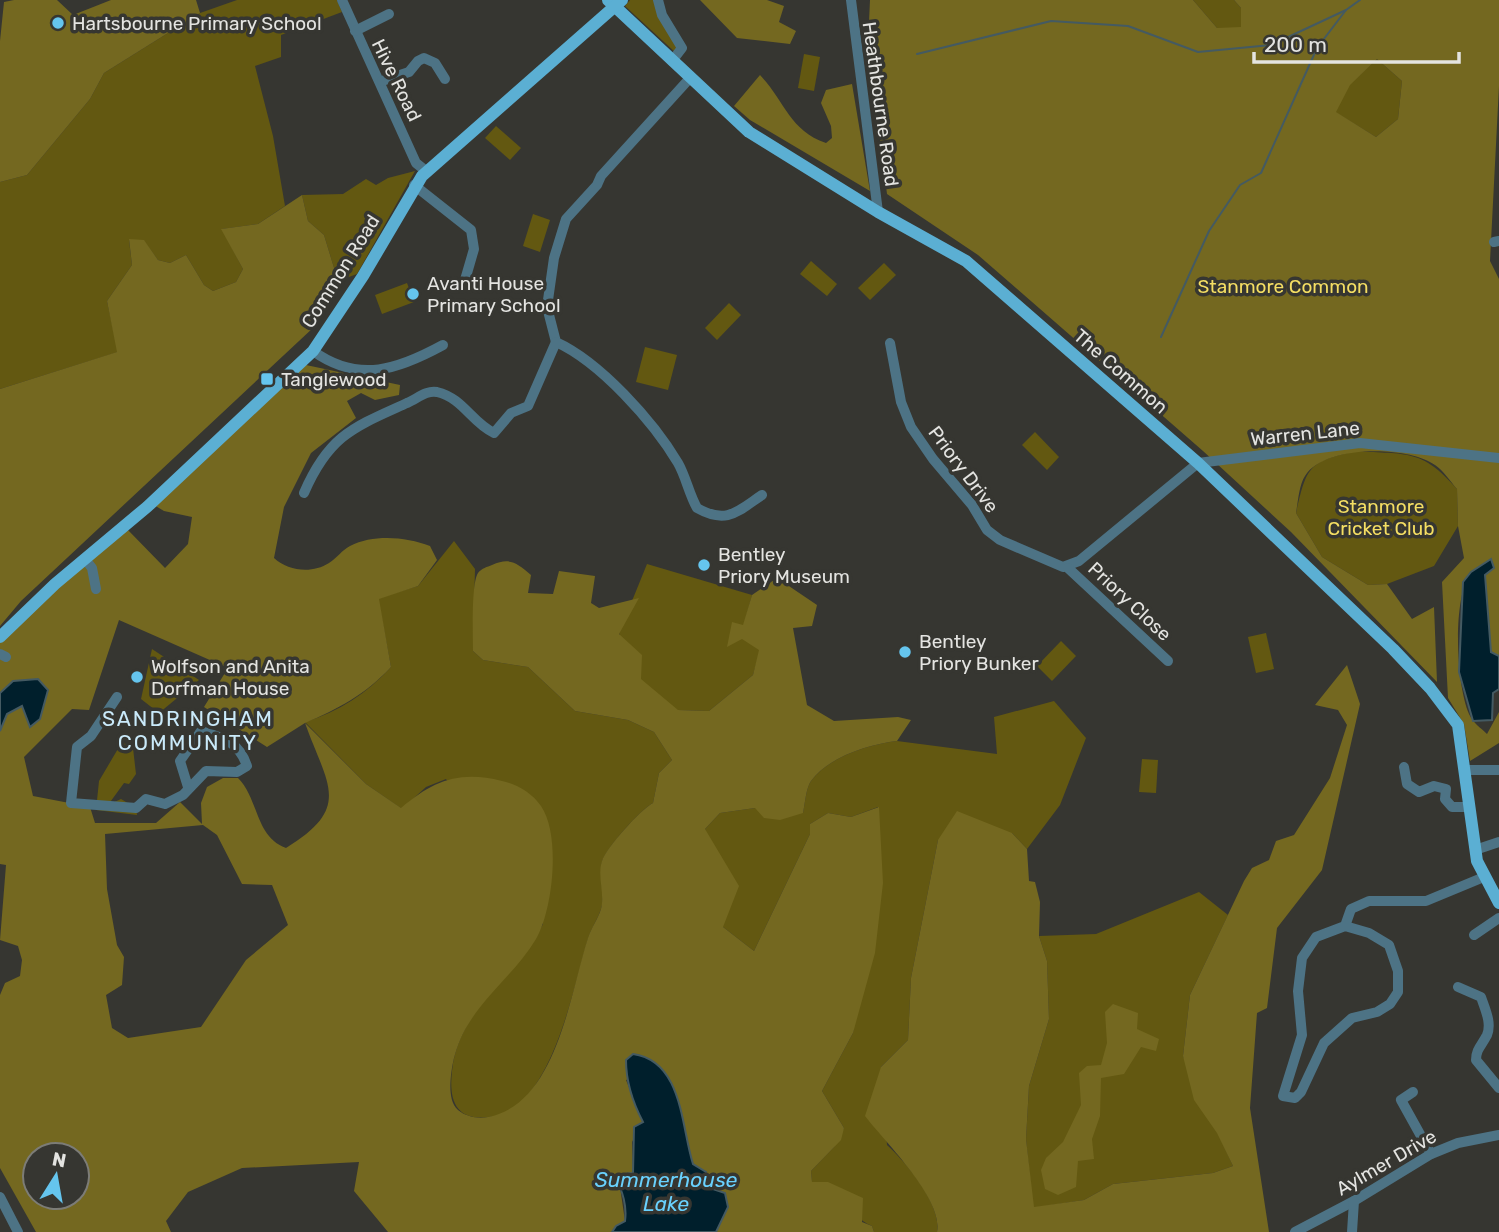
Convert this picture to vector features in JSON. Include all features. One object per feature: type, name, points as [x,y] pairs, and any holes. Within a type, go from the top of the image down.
[{"type":"main road","name":"The Common","points":[[615,2],[690,78],[749,132],[878,212],[966,261],[1198,463],[1314,572],[1430,688],[1458,725],[1476,856],[1483,877],[1499,903]]},
{"type":"main road","name":"Common Road","points":[[0,637],[85,559],[147,507],[313,351],[363,276],[414,185],[426,171],[615,2]]},
{"type":"street","name":"Hive Road","points":[[342,0],[355,32],[382,81],[416,163],[426,171]]},
{"type":"street","points":[[658,0],[662,15],[682,48],[673,61]]},
{"type":"street","name":"Heathbourne Road","points":[[851,0],[878,212]]},
{"type":"street","points":[[355,32],[389,14]]},
{"type":"street","points":[[382,81],[410,72],[424,58],[435,63],[446,79]]},
{"type":"street","points":[[304,493],[321,459],[354,428],[365,420],[429,392],[456,400],[494,433],[511,413],[528,406],[556,342],[548,298],[554,258],[564,225],[601,176],[690,78]]},
{"type":"street","points":[[414,185],[471,230],[474,249],[465,280]]},
{"type":"street","points":[[556,342],[584,360],[648,422],[677,462],[698,508],[723,516],[734,515],[762,495]]},
{"type":"street","name":"Priory Drive","points":[[890,343],[901,402],[911,427],[933,459],[972,505],[987,530],[1000,540],[1056,566],[1068,568]]},
{"type":"street","points":[[313,351],[358,369],[381,369],[401,366],[443,345]]},
{"type":"street","name":"Warren Lane","points":[[1198,463],[1360,443],[1499,458]]},
{"type":"street","points":[[1068,568],[1198,463]]},
{"type":"street","points":[[85,559],[93,571],[96,589]]},
{"type":"street","name":"Priory Close","points":[[1068,568],[1168,661]]},
{"type":"street","points":[[117,697],[91,736],[76,747],[71,803],[136,808],[146,799],[165,804],[183,795],[206,771],[237,772],[247,766],[243,753],[234,743],[201,731],[180,761],[188,787]]},
{"type":"street","points":[[1404,767],[1407,783],[1419,792],[1434,786],[1446,789],[1445,799],[1451,807],[1468,807]]},
{"type":"street","points":[[1465,770],[1499,771]]},
{"type":"street","points":[[1476,856],[1499,842]]},
{"type":"street","points":[[1345,926],[1351,909],[1369,901],[1426,901],[1483,877]]},
{"type":"street","points":[[1474,935],[1499,918]]},
{"type":"street","points":[[1345,926],[1369,933],[1389,945],[1398,971],[1398,992],[1390,1004],[1377,1012],[1352,1018],[1325,1043],[1300,1092],[1294,1098],[1283,1096],[1302,1035],[1298,990],[1302,958],[1316,937],[1345,926]]},
{"type":"street","points":[[1458,986],[1481,997],[1488,1019],[1488,1033],[1476,1050],[1476,1060],[1499,1088]]},
{"type":"street","points":[[1302,1035],[1325,1043]]},
{"type":"street","points":[[1413,1092],[1402,1100],[1431,1154]]},
{"type":"street","name":"Aylmer Drive","points":[[1295,1232],[1354,1201],[1431,1154],[1458,1143],[1499,1135]]},
{"type":"street","points":[[0,1197],[18,1232]]},
{"type":"street","points":[[1351,1226],[1354,1201]]},
{"type":"street","points":[[1334,1212],[1351,1226]]},
{"type":"green space","points":[[57,0],[73,15],[111,0],[196,0],[200,13],[104,73],[90,99],[27,175],[0,182],[0,41],[4,2]]},
{"type":"green space","points":[[237,0],[337,0],[342,12],[281,35],[281,57],[255,66],[273,136],[285,206],[258,224],[222,229],[243,269],[236,282],[213,291],[204,285],[186,255],[170,263],[158,260],[144,241],[129,240],[132,265],[107,301],[118,352],[0,389],[0,182],[27,175],[90,99],[104,73],[200,13]]},
{"type":"green space","points":[[630,0],[655,0],[677,45],[676,53],[625,6]]},
{"type":"green space","points":[[700,0],[767,0],[784,6],[779,22],[796,31],[790,44],[737,38]]},
{"type":"green space","name":"Stanmore Common","points":[[870,0],[1193,0],[1217,28],[1241,27],[1241,8],[1234,0],[1499,0],[1499,86],[1490,261],[1499,279],[1499,656],[1491,653],[1485,574],[1471,572],[1465,584],[1458,642],[1461,683],[1469,714],[1487,734],[1499,712],[1499,743],[1470,761],[1464,724],[1448,698],[1442,582],[1464,558],[1458,526],[1457,489],[1444,473],[1422,458],[1406,454],[1367,451],[1329,458],[1305,476],[1296,513],[1322,557],[1368,585],[1387,584],[1412,619],[1434,607],[1437,682],[1291,532],[1203,451],[978,255],[887,194],[868,44]],"holes":[[[1377,59],[1402,81],[1398,119],[1376,137],[1336,112],[1350,85]]]},
{"type":"green space","points":[[1193,0],[1234,0],[1241,8],[1241,28],[1217,28]]},
{"type":"green space","points":[[804,54],[820,57],[814,91],[798,88]]},
{"type":"green space","points":[[1377,59],[1402,81],[1398,119],[1376,137],[1335,112],[1349,85]]},
{"type":"green space","points":[[760,75],[795,123],[826,143],[832,138],[831,126],[821,103],[826,90],[852,84],[870,191],[750,120],[734,106]]},
{"type":"green space","points":[[496,126],[521,148],[510,160],[485,138]]},
{"type":"green space","points":[[415,171],[357,274],[338,281],[324,235],[308,221],[302,195],[343,194],[366,179],[376,185],[388,178]]},
{"type":"green space","points":[[302,195],[308,221],[324,235],[338,281],[322,302],[314,327],[21,601],[0,626],[0,389],[117,352],[107,301],[132,265],[129,239],[144,240],[158,260],[170,263],[186,255],[204,285],[213,291],[236,282],[243,269],[221,229],[258,224]]},
{"type":"green space","points":[[533,214],[550,220],[540,252],[523,246]]},
{"type":"green space","points":[[811,261],[837,284],[827,296],[800,274]]},
{"type":"green space","points":[[884,263],[896,275],[870,300],[858,288]]},
{"type":"green space","points":[[407,283],[414,302],[382,314],[375,295]]},
{"type":"green space","points":[[729,303],[741,315],[717,340],[705,328]]},
{"type":"green space","points":[[645,347],[677,355],[668,390],[636,382]]},
{"type":"green space","points":[[306,365],[400,385],[399,395],[375,400],[361,393],[347,401],[356,418],[311,453],[284,507],[274,558],[286,566],[308,570],[332,561],[350,546],[369,540],[400,539],[430,546],[437,560],[418,586],[379,599],[391,667],[351,700],[305,723],[366,784],[401,808],[424,791],[447,780],[487,778],[513,784],[529,793],[541,806],[547,819],[553,853],[550,892],[542,926],[524,956],[473,1017],[455,1053],[450,1084],[453,1103],[461,1112],[477,1118],[488,1117],[511,1108],[530,1091],[545,1069],[567,1015],[588,938],[601,909],[602,861],[624,829],[653,803],[659,773],[672,760],[654,732],[628,720],[575,711],[528,667],[483,660],[473,651],[473,598],[478,573],[488,566],[509,561],[531,575],[528,593],[553,594],[559,571],[595,576],[591,603],[599,608],[639,598],[619,634],[642,655],[641,679],[678,710],[709,711],[753,675],[759,650],[742,639],[727,647],[732,622],[743,625],[752,595],[777,578],[817,605],[812,626],[793,628],[807,705],[834,721],[898,717],[911,720],[897,741],[850,753],[818,773],[809,784],[803,813],[780,820],[764,818],[755,808],[720,813],[705,829],[739,886],[723,927],[754,951],[810,834],[810,824],[828,813],[851,817],[879,807],[883,883],[875,953],[853,1033],[822,1091],[844,1128],[841,1140],[811,1171],[812,1182],[828,1182],[863,1198],[862,1222],[872,1226],[874,1232],[716,1232],[728,1207],[703,1185],[695,1171],[675,1096],[660,1067],[626,1080],[643,1122],[632,1142],[633,1173],[620,1187],[625,1221],[612,1232],[388,1232],[354,1191],[359,1162],[242,1168],[188,1192],[166,1221],[171,1232],[36,1232],[24,1211],[91,1211],[91,1141],[21,1141],[21,1205],[0,1168],[0,995],[5,983],[20,976],[22,960],[18,946],[0,940],[6,865],[0,864],[0,643],[21,619],[127,529],[165,568],[188,544],[192,517],[164,511],[154,505]],"holes":[[[119,620],[228,668],[204,707],[267,747],[305,723],[329,793],[327,807],[320,820],[286,848],[268,835],[250,796],[238,778],[223,778],[207,787],[201,803],[202,824],[180,802],[156,823],[95,823],[90,807],[33,796],[24,757],[72,709],[89,710]],[[203,825],[217,835],[242,884],[272,885],[288,925],[246,960],[201,1027],[128,1038],[112,1028],[106,995],[122,985],[124,957],[117,945],[107,889],[105,834]]]},
{"type":"green space","points":[[1035,432],[1059,457],[1047,470],[1022,445]]},
{"type":"green space","name":"Stanmore Cricket Club","points":[[1356,451],[1401,454],[1423,460],[1457,489],[1458,526],[1434,566],[1387,584],[1368,585],[1322,557],[1296,513],[1303,485],[1312,468],[1319,463]]},
{"type":"green space","points":[[454,541],[475,569],[473,651],[483,660],[528,667],[575,711],[628,720],[654,732],[672,760],[659,773],[653,803],[624,830],[602,862],[601,909],[589,935],[558,1041],[546,1067],[532,1090],[515,1107],[495,1116],[483,1117],[465,1114],[454,1102],[451,1083],[457,1049],[476,1011],[532,943],[543,924],[446,779],[426,787],[402,809],[366,784],[305,722],[352,700],[391,667],[378,598],[418,586]]},
{"type":"green space","points":[[647,564],[752,595],[743,628],[760,650],[753,675],[709,711],[677,710],[637,682],[619,633]]},
{"type":"green space","points":[[1266,633],[1274,669],[1256,673],[1248,637]]},
{"type":"green space","points":[[1061,641],[1076,656],[1052,681],[1037,666]]},
{"type":"green space","points":[[152,649],[199,680],[159,713],[141,699]]},
{"type":"green space","points":[[1347,665],[1360,704],[1322,870],[1277,928],[1267,1008],[1257,1013],[1250,1108],[1269,1232],[937,1232],[937,1219],[922,1187],[865,1116],[881,1067],[908,1040],[911,978],[938,840],[957,811],[1012,833],[1027,849],[1029,881],[1035,882],[1040,902],[1039,936],[1047,961],[1049,1019],[1029,1086],[1026,1139],[1034,1207],[1084,1200],[1113,1184],[1213,1173],[1233,1166],[1217,1133],[1194,1100],[1183,1056],[1190,995],[1252,868],[1269,860],[1276,841],[1294,835],[1330,778],[1347,725],[1338,710],[1315,705]]},
{"type":"green space","points":[[1054,701],[1086,738],[1060,805],[1027,849],[1012,833],[938,840],[911,978],[908,1040],[881,1067],[887,1145],[904,1162],[928,1197],[934,1209],[937,1232],[874,1232],[872,1226],[856,1214],[833,1187],[812,1183],[811,1171],[834,1147],[844,1128],[822,1091],[853,1033],[878,807],[851,817],[828,813],[810,824],[810,834],[754,951],[723,927],[705,829],[720,813],[755,808],[803,813],[809,784],[818,773],[850,753],[875,745],[897,741],[997,754],[994,717]]},
{"type":"green space","points":[[122,742],[133,748],[136,774],[129,784],[124,783],[108,805],[121,799],[136,808],[137,815],[96,810],[99,781]]},
{"type":"green space","points":[[1142,759],[1158,760],[1156,793],[1139,792]]},
{"type":"green space","points":[[1199,892],[1228,915],[1190,995],[1183,1056],[1233,1166],[1213,1173],[1113,1184],[1084,1200],[1033,1208],[1026,1139],[1029,1086],[1049,1019],[1047,961],[1039,936],[1096,934]]},
{"type":"green space","points":[[1113,1004],[1138,1013],[1137,1029],[1159,1039],[1156,1051],[1141,1047],[1124,1074],[1101,1078],[1100,1116],[1092,1139],[1094,1159],[1078,1161],[1076,1187],[1058,1195],[1045,1189],[1041,1170],[1046,1158],[1063,1142],[1081,1105],[1079,1073],[1087,1066],[1101,1065],[1107,1043],[1105,1012]]},
{"type":"water","points":[[1491,559],[1494,568],[1485,575],[1491,652],[1499,656],[1499,689],[1493,693],[1492,720],[1473,721],[1459,672],[1463,582],[1471,572]]},
{"type":"water","points":[[38,679],[48,690],[40,719],[30,727],[22,706],[7,714],[0,731],[0,693],[13,681]]},
{"type":"water","name":"Summerhouse Lake","points":[[633,1054],[649,1059],[662,1069],[671,1082],[693,1164],[706,1172],[704,1186],[725,1193],[728,1207],[716,1232],[612,1232],[625,1221],[624,1199],[615,1179],[616,1175],[633,1173],[634,1127],[643,1122],[633,1100],[627,1076],[626,1060]]},
{"type":"waterway","points":[[1161,337],[1209,231],[1240,185],[1261,173],[1317,48],[1346,10],[1360,0]]},
{"type":"waterway","points":[[917,54],[1051,21],[1128,26],[1198,52],[1271,45],[1346,10]]},
{"type":"place","name":"Hartsbourne Primary School","points":[[58,23]]},
{"type":"place","name":"Avanti House Primary School","points":[[413,294]]},
{"type":"place","name":"Tanglewood","points":[[267,379]]},
{"type":"place","name":"Bentley Priory Museum","points":[[704,565]]},
{"type":"place","name":"Bentley Priory Bunker","points":[[905,652]]},
{"type":"place","name":"Wolfson and Anita Dorfman House","points":[[137,677]]},
{"type":"district","name":"SANDRINGHAM COMMUNITY","points":[[188,731]]}]
